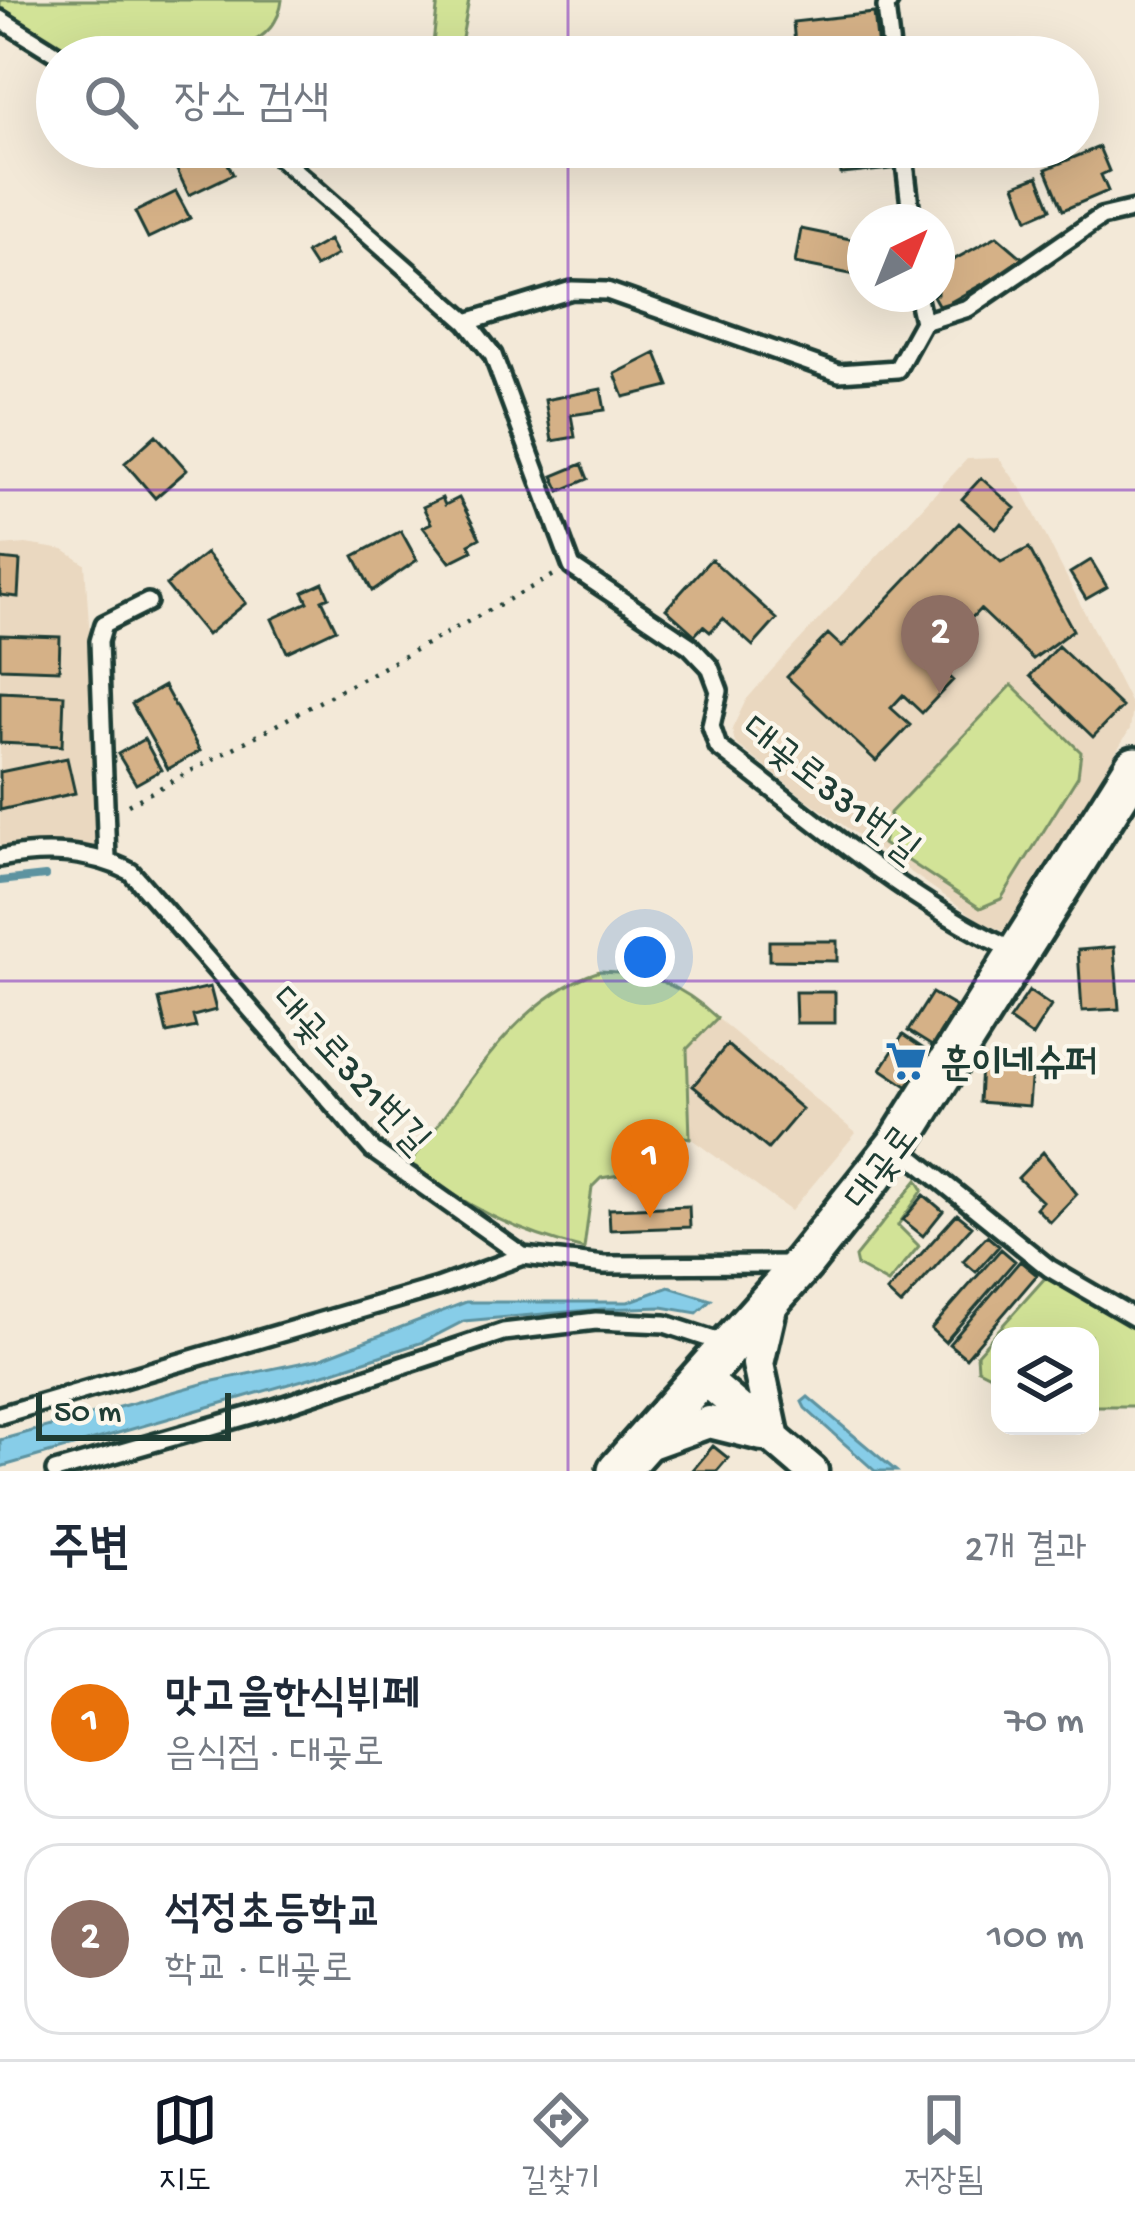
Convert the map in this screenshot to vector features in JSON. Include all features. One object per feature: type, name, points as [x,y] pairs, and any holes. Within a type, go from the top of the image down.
[{"type":"street","name":"대곶로","points":[[628,1460],[803,1263],[897,1145],[1022,954],[1135,767]]},
{"type":"street","points":[[774,1295],[758,1364],[774,1439]]},
{"type":"street","points":[[701,1376],[812,1471]]},
{"type":"street","points":[[628,1460],[709,1422],[774,1439]]},
{"type":"lane","points":[[889,36],[886,8],[890,0]]},
{"type":"lane","points":[[0,20],[36,42]]},
{"type":"lane","points":[[292,168],[467,322],[493,355],[572,566]]},
{"type":"lane","points":[[906,168],[910,204]]},
{"type":"lane","points":[[923,322],[968,308],[1101,217],[1135,208]]},
{"type":"lane","points":[[467,322],[572,290],[607,291],[839,373],[871,374],[897,369],[923,322],[921,312]]},
{"type":"lane","name":"대곶로331번길","points":[[572,566],[689,646],[710,667],[719,691],[711,726],[718,747],[893,878],[977,934],[1022,954]]},
{"type":"lane","points":[[0,858],[46,853],[107,859],[109,814],[99,641],[104,624],[148,602]]},
{"type":"lane","name":"대곶로321번길","points":[[107,859],[131,872],[374,1150],[523,1256],[605,1265],[803,1263]]},
{"type":"lane","points":[[897,1145],[1049,1268],[1135,1318]]},
{"type":"lane","points":[[0,1415],[438,1286],[523,1256]]},
{"type":"lane","points":[[55,1471],[275,1408],[502,1332],[596,1321],[665,1324],[730,1345]]},
{"type":"path","points":[[109,814],[572,566]]},
{"type":"shaded area","points":[[999,458],[1024,493],[1133,708],[1130,729],[1005,932],[982,922],[806,799],[735,743],[732,729],[746,700],[772,670],[967,459]]},
{"type":"shaded area","points":[[26,544],[64,550],[85,564],[103,833],[94,847],[0,847],[0,546]]},
{"type":"shaded area","points":[[717,1018],[856,1133],[791,1211],[690,1138],[687,1049]]},
{"type":"green space","points":[[0,0],[282,0],[274,23],[260,36],[39,36],[0,9]]},
{"type":"green space","points":[[438,0],[469,0],[462,36],[434,36]]},
{"type":"green space","points":[[1012,685],[1081,752],[1078,776],[1001,899],[980,908],[883,844],[890,813]]},
{"type":"green space","points":[[600,971],[663,982],[717,1018],[687,1049],[690,1138],[674,1135],[632,1173],[601,1178],[592,1187],[584,1249],[492,1216],[410,1163],[516,1026],[569,984]]},
{"type":"green space","points":[[917,1180],[923,1190],[898,1225],[919,1246],[888,1283],[857,1266],[855,1257]]},
{"type":"green space","points":[[1045,1278],[1135,1327],[1135,1406],[1099,1406],[1099,1327],[1001,1327]]},
{"type":"green space","points":[[991,1338],[991,1376],[978,1369],[977,1354]]},
{"type":"water","points":[[669,1287],[711,1300],[697,1313],[662,1307],[601,1309],[464,1321],[423,1342],[334,1371],[0,1467],[0,1440],[209,1382],[319,1359],[466,1302],[628,1302]]},
{"type":"water","points":[[808,1397],[896,1471],[875,1471],[805,1408],[802,1402]]},
{"type":"building","points":[[874,13],[877,36],[794,36],[793,22]]},
{"type":"building","points":[[1099,147],[1109,171],[1101,175],[1108,191],[1063,210],[1046,169],[1099,168]]},
{"type":"building","points":[[176,168],[230,168],[233,174],[189,195]]},
{"type":"building","points":[[840,168],[892,169],[841,174]]},
{"type":"building","points":[[1038,176],[1051,209],[1028,219],[1015,185]]},
{"type":"building","points":[[176,192],[190,218],[148,238],[135,212]]},
{"type":"building","points":[[801,229],[847,238],[847,273],[795,263]]},
{"type":"building","points":[[997,236],[1025,260],[955,300],[955,259]]},
{"type":"building","points":[[329,240],[337,255],[315,267],[306,253]]},
{"type":"building","points":[[656,353],[669,386],[624,397],[615,374]]},
{"type":"building","points":[[601,389],[605,410],[571,415],[575,437],[552,441],[545,400]]},
{"type":"building","points":[[156,435],[187,470],[155,498],[125,463]]},
{"type":"building","points":[[582,464],[588,479],[560,491],[553,476]]},
{"type":"building","points":[[981,478],[1015,508],[996,529],[962,499]]},
{"type":"building","points":[[442,498],[445,505],[459,498],[480,538],[469,544],[472,551],[450,562],[423,527],[431,523],[423,507]]},
{"type":"building","points":[[959,523],[1001,562],[1029,548],[1073,630],[1033,659],[980,609],[932,660],[953,680],[922,713],[903,695],[891,708],[910,725],[876,761],[787,677],[828,634],[842,647]]},
{"type":"building","points":[[401,531],[417,560],[372,591],[354,556]]},
{"type":"building","points":[[206,553],[246,603],[207,635],[166,585]]},
{"type":"building","points":[[0,559],[20,561],[18,597],[0,595]]},
{"type":"building","points":[[711,559],[777,619],[753,646],[723,619],[710,632],[703,626],[695,635],[666,609]]},
{"type":"building","points":[[1091,560],[1107,587],[1086,599],[1070,573]]},
{"type":"building","points":[[323,583],[329,597],[322,600],[336,629],[287,652],[272,619],[308,602],[303,592]]},
{"type":"building","points":[[0,635],[60,637],[59,670],[0,668]]},
{"type":"building","points":[[1058,646],[1122,707],[1093,737],[1030,676]]},
{"type":"building","points":[[164,686],[200,751],[168,769],[132,704]]},
{"type":"building","points":[[0,692],[64,695],[62,746],[0,743]]},
{"type":"building","points":[[144,739],[161,770],[136,784],[118,754]]},
{"type":"building","points":[[67,758],[75,793],[0,810],[0,772]]},
{"type":"building","points":[[769,941],[837,941],[837,961],[769,960]]},
{"type":"building","points":[[1114,947],[1119,1009],[1082,1011],[1078,950]]},
{"type":"building","points":[[210,987],[216,1010],[193,1016],[196,1027],[167,1033],[159,999]]},
{"type":"building","points":[[1029,991],[1051,1006],[1032,1036],[1009,1020]]},
{"type":"building","points":[[795,992],[835,992],[835,1023],[796,1023]]},
{"type":"building","points":[[932,993],[956,1007],[932,1046],[908,1031]]},
{"type":"building","name":"훈이네슈퍼","points":[[903,1035],[931,1054],[908,1087],[881,1069]]},
{"type":"building","points":[[727,1045],[802,1109],[768,1149],[693,1086]]},
{"type":"building","points":[[981,1064],[1032,1068],[1029,1106],[979,1102]]},
{"type":"building","points":[[1043,1152],[1077,1194],[1050,1222],[1036,1208],[1042,1201],[1018,1178]]},
{"type":"building","points":[[924,1195],[943,1211],[923,1236],[903,1220]]},
{"type":"building","points":[[689,1206],[690,1227],[610,1230],[609,1209]]},
{"type":"building","points":[[957,1214],[972,1226],[901,1305],[887,1292]]},
{"type":"building","points":[[987,1236],[999,1246],[976,1272],[963,1261]]},
{"type":"building","points":[[1001,1249],[1015,1261],[945,1342],[931,1329]]},
{"type":"building","points":[[1020,1261],[1037,1275],[966,1358],[949,1344]]},
{"type":"building","points":[[713,1446],[728,1458],[717,1471],[692,1471]]},
{"type":"waterway","points":[[0,881],[45,876]]},
{"type":"place","name":"석정초등학교","points":[[940,694]]},
{"type":"place","name":"훈이네슈퍼","points":[[906,1061]]},
{"type":"place","name":"맛고을한식뷔페","points":[[650,1218]]}]
